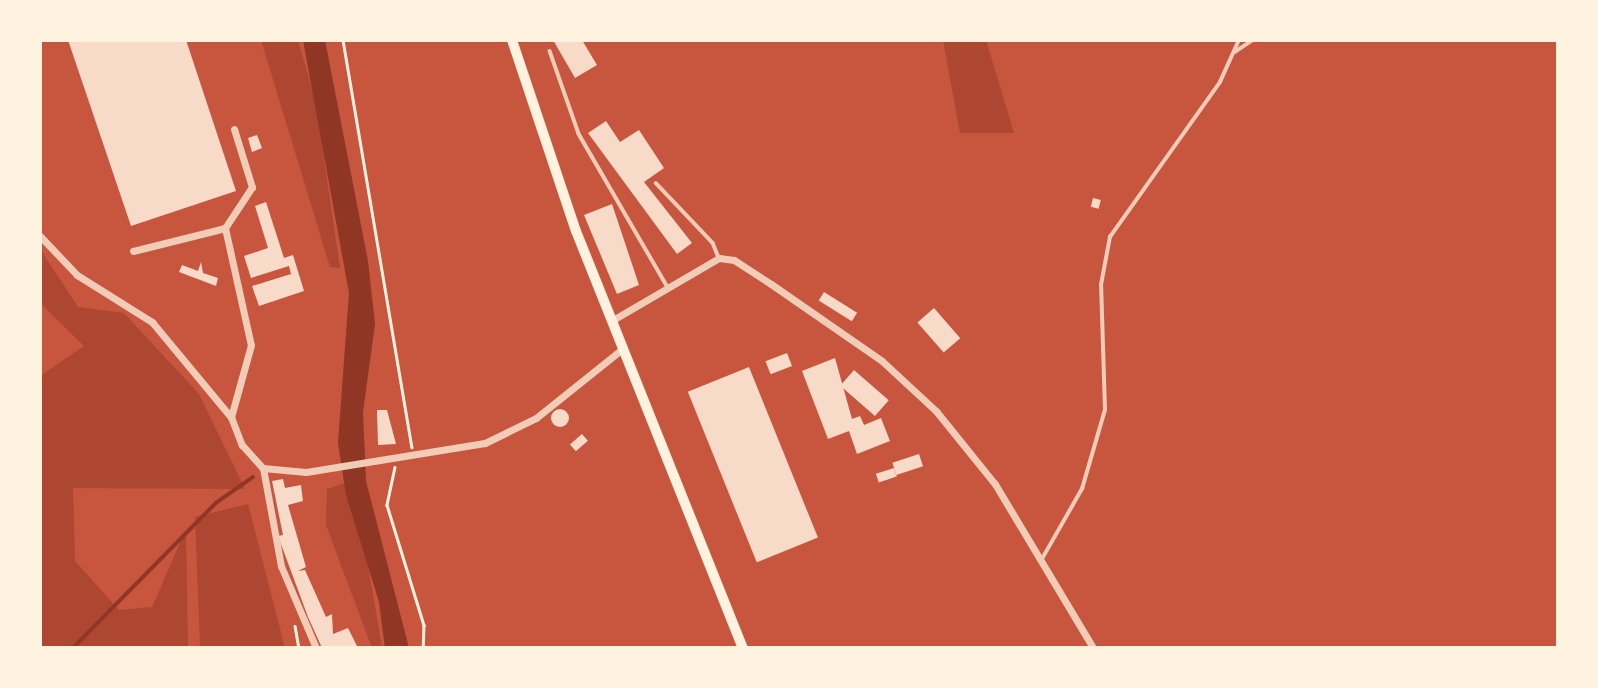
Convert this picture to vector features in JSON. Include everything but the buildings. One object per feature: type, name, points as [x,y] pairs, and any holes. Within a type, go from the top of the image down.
[{"type":"main road","points":[[512,40],[611,321],[743,648]]},
{"type":"street","points":[[133,251],[225,229],[252,187],[234,129]]},
{"type":"street","points":[[225,229],[251,345],[231,417]]},
{"type":"street","points":[[40,236],[76,275],[152,322],[231,417],[242,445],[263,468],[281,566],[316,648]]},
{"type":"street","points":[[611,321],[719,258],[734,260],[871,354],[936,411],[995,484],[1093,648]]},
{"type":"street","points":[[263,468],[328,469],[503,437],[622,349]]},
{"type":"lane","points":[[1041,561],[1083,489],[1105,410],[1101,285],[1111,237],[1220,82],[1239,40]]},
{"type":"lane","points":[[1233,54],[1253,40]]},
{"type":"lane","points":[[550,51],[579,134],[667,287]]},
{"type":"lane","points":[[656,183],[713,243],[719,258]]},
{"type":"path","points":[[343,40],[413,454]]},
{"type":"path","points":[[397,457],[387,505],[424,625],[423,648]]},
{"type":"shaded area","points":[[261,40],[298,40],[316,103],[340,268],[330,267]]},
{"type":"shaded area","points":[[303,40],[325,40],[368,261],[375,324],[363,412],[366,481],[409,648],[385,648],[379,602],[346,495],[338,443],[349,293]]},
{"type":"shaded area","points":[[943,40],[986,40],[1014,133],[960,133]]},
{"type":"shaded area","points":[[40,249],[78,307],[124,313],[199,394],[245,489],[73,488],[75,561],[119,610],[152,607],[186,529],[188,648],[40,648],[40,376],[84,346],[40,303]]},
{"type":"shaded area","points":[[345,483],[368,565],[382,648],[372,648],[326,525],[327,489]]},
{"type":"shaded area","points":[[248,504],[285,648],[200,648],[195,517]]},
{"type":"waterway","points":[[40,69],[40,88]]},
{"type":"waterway","points":[[73,648],[216,503],[253,477]]}]
